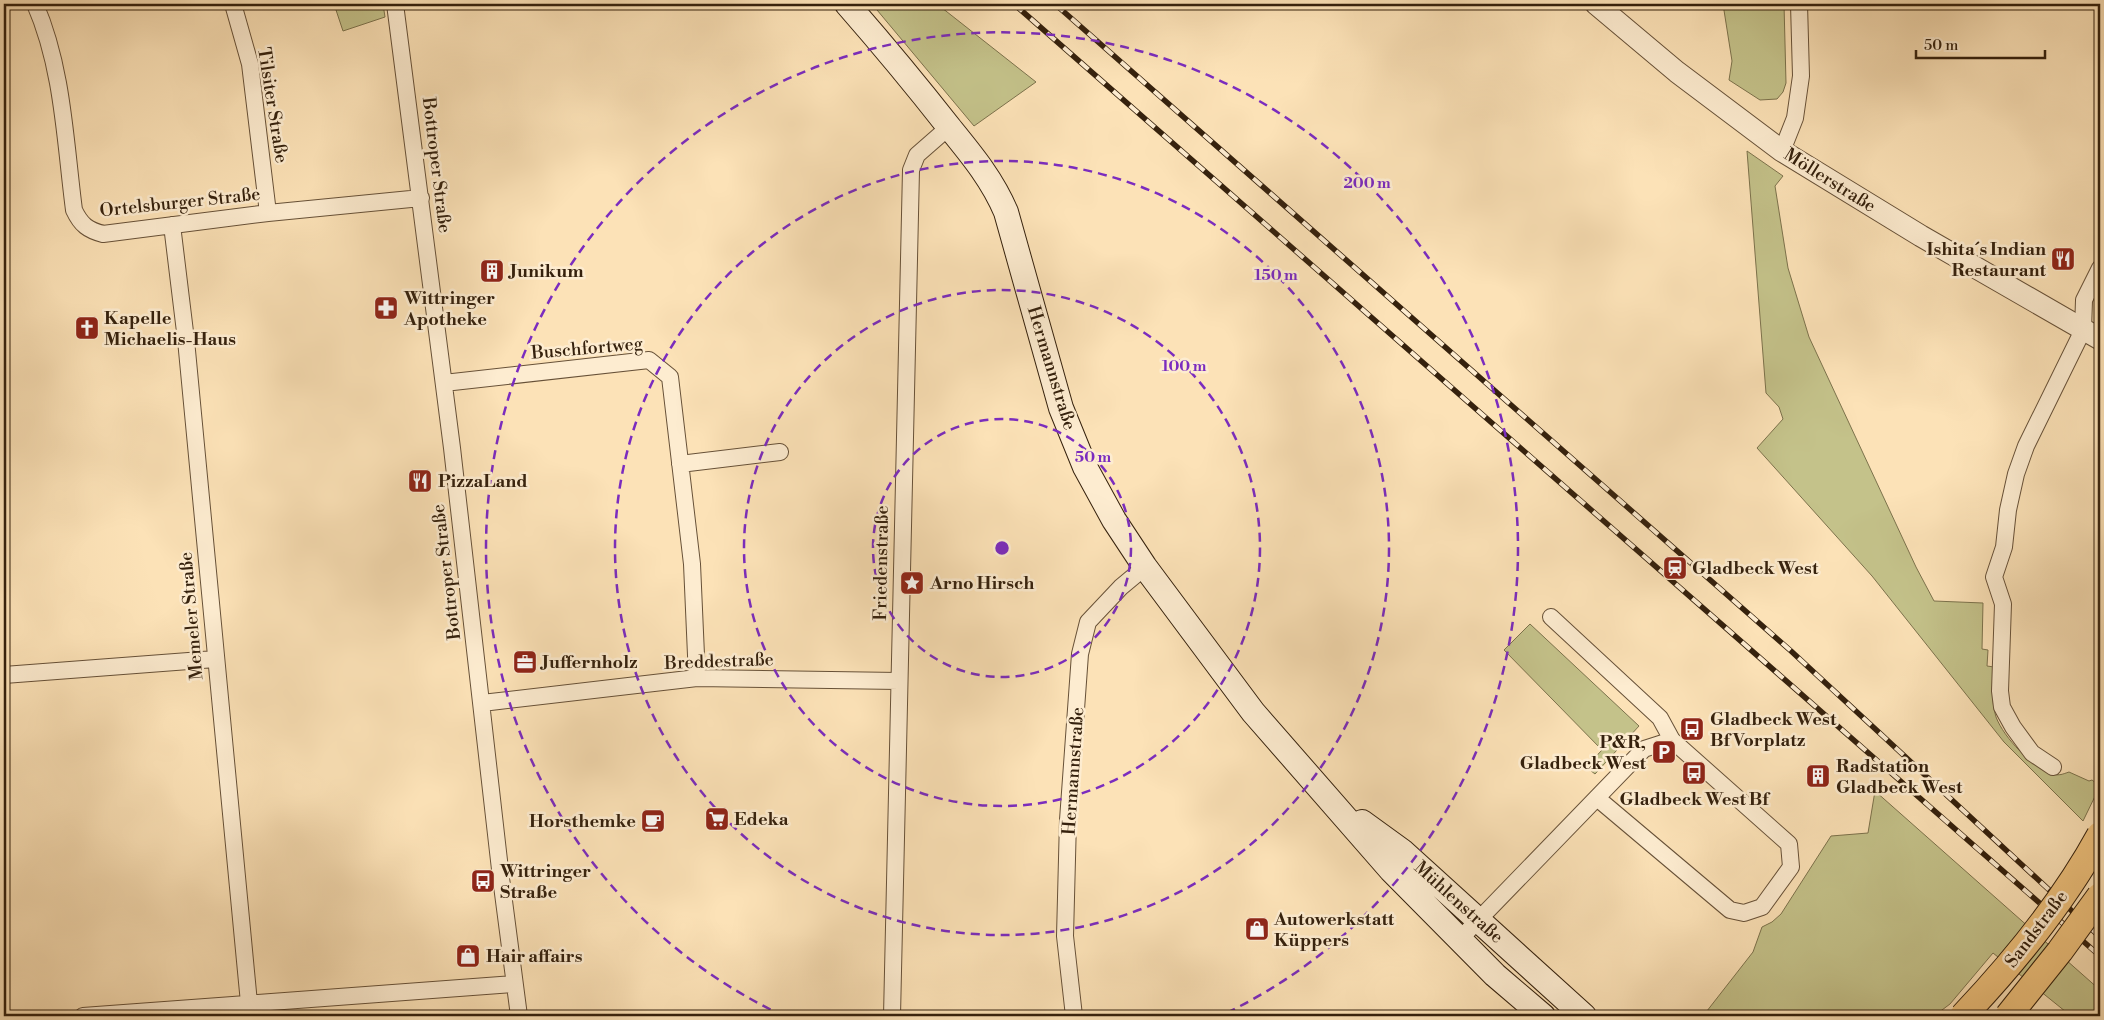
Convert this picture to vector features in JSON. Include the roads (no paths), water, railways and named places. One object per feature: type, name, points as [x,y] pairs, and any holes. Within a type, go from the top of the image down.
[{"type":"main road","name":"Hermannstraße","points":[[846,4],[915,83],[975,158],[997,192],[1006,212],[1061,408],[1085,467],[1114,520],[1145,567]]},
{"type":"main road","name":"Mühlenstraße","points":[[1145,567],[1253,712],[1391,870],[1495,975],[1543,1016]]},
{"type":"main road","name":"Mühlenstraße","points":[[1326,795],[1402,851],[1584,1016]]},
{"type":"main road","name":"Sandstraße","points":[[1963,1016],[2019,955],[2072,880],[2100,834]]},
{"type":"main road","name":"Sandstraße","points":[[2008,1016],[2100,896]]},
{"type":"street","name":"Ortelsburger Straße","points":[[35,4],[51,49],[57,80],[74,210],[80,222],[91,231],[103,234],[268,213],[421,198]]},
{"type":"street","name":"Tilsiter Straße","points":[[233,4],[250,64],[268,213]]},
{"type":"street","name":"Bottroper Straße","points":[[395,4],[444,383],[519,1016]]},
{"type":"street","name":"Möllerstraße","points":[[1596,4],[1677,72],[1782,151],[1921,236],[2092,335]]},
{"type":"street","points":[[1782,151],[1795,118],[1801,76],[1799,4]]},
{"type":"street","name":"Friedenstraße","points":[[892,1016],[911,170],[917,155],[949,127]]},
{"type":"street","name":"Memeler Straße","points":[[172,225],[186,340],[250,1003]]},
{"type":"street","points":[[2053,767],[2032,753],[2013,728],[2002,707],[2000,691],[2003,604],[1994,577],[2004,547],[2012,492],[2026,446],[2092,335],[2084,300],[2100,268]]},
{"type":"street","name":"Buschfortweg","points":[[444,383],[649,360],[670,377],[692,564],[697,678]]},
{"type":"street","points":[[680,464],[780,452]]},
{"type":"street","name":"Hermannstraße","points":[[1074,1016],[1065,936],[1068,820],[1080,654],[1088,622],[1121,587],[1145,567]]},
{"type":"street","points":[[1551,616],[1660,718],[1672,740],[1789,844],[1791,866],[1762,907],[1744,913],[1730,910],[1596,798]]},
{"type":"street","points":[[4,675],[216,659]]},
{"type":"street","name":"Breddestraße","points":[[482,702],[697,678],[899,681]]},
{"type":"street","points":[[1460,940],[1478,919],[1644,749],[1672,740]]},
{"type":"street","points":[[83,1016],[514,984]]},
{"type":"railway","points":[[1014,4],[2100,956]]},
{"type":"railway","points":[[1055,4],[1791,651],[2100,937]]},
{"type":"place","name":"Ishita´s Indian Restaurant","points":[[2063,259]]},
{"type":"place","name":"Junikum","points":[[492,271]]},
{"type":"place","name":"Wittringer Apotheke","points":[[386,308]]},
{"type":"place","name":"Kapelle Michaelis-Haus","points":[[87,328]]},
{"type":"place","name":"PizzaLand","points":[[420,481]]},
{"type":"place","name":"Gladbeck West","points":[[1675,568]]},
{"type":"place","name":"Arno Hirsch","points":[[912,583]]},
{"type":"place","name":"Juffernholz","points":[[525,662]]},
{"type":"place","name":"Gladbeck West Bf Vorplatz","points":[[1692,729]]},
{"type":"place","name":"P&R, Gladbeck West","points":[[1664,752]]},
{"type":"place","name":"Gladbeck West Bf","points":[[1694,773]]},
{"type":"place","name":"Radstation Gladbeck West","points":[[1818,776]]},
{"type":"place","name":"Edeka","points":[[717,819]]},
{"type":"place","name":"Horsthemke","points":[[653,821]]},
{"type":"place","name":"Wittringer Straße","points":[[483,881]]},
{"type":"place","name":"Autowerkstatt Küppers","points":[[1257,929]]},
{"type":"place","name":"Hair affairs","points":[[468,956]]}]
